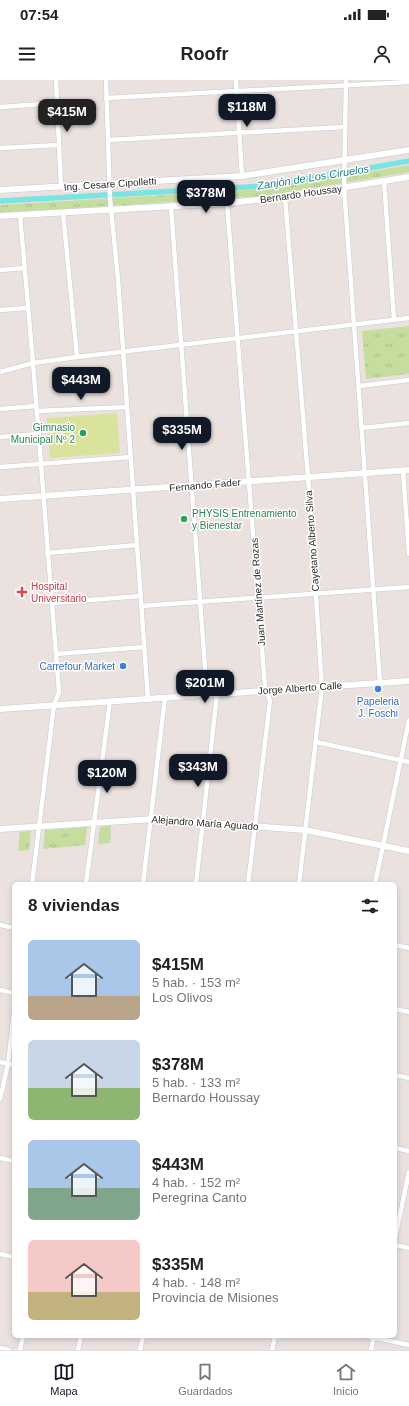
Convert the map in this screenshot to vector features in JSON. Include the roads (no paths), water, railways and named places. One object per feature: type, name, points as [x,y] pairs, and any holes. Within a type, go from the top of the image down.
[{"type":"street","points":[[56,80],[61,187]]},
{"type":"street","points":[[106,80],[110,199],[113,210],[148,699]]},
{"type":"street","points":[[236,80],[242,176]]},
{"type":"street","points":[[346,80],[344,187],[353,325],[366,473],[380,683]]},
{"type":"street","points":[[106,98],[409,82]]},
{"type":"street","points":[[0,107],[57,103]]},
{"type":"street","points":[[108,140],[344,127]]},
{"type":"street","points":[[0,148],[59,145]]},
{"type":"street","name":"Ing. Cesare Cipolletti","points":[[0,190],[344,169],[409,150]]},
{"type":"street","name":"Bernardo Houssay","points":[[0,216],[227,203],[285,197],[409,177]]},
{"type":"street","points":[[384,181],[394,320]]},
{"type":"street","name":"Cayetano Alberto Silva","points":[[285,197],[308,477],[322,687],[299,882]]},
{"type":"street","name":"Juan Martínez de Rozas","points":[[227,203],[266,691],[270,701],[248,882]]},
{"type":"street","points":[[171,206],[207,695]]},
{"type":"street","points":[[63,213],[76,357]]},
{"type":"street","points":[[20,215],[33,363],[58,692],[54,705],[32,882]]},
{"type":"street","points":[[0,270],[24,268]]},
{"type":"street","points":[[0,310],[27,308]]},
{"type":"street","points":[[0,372],[33,363],[76,357],[409,318]]},
{"type":"street","points":[[359,386],[409,380]]},
{"type":"street","points":[[0,408],[36,409],[127,407]]},
{"type":"street","points":[[362,428],[409,423]]},
{"type":"street","points":[[0,437],[38,434]]},
{"type":"street","points":[[0,467],[131,457]]},
{"type":"street","points":[[406,470],[409,554]]},
{"type":"street","name":"Fernando Fader","points":[[0,499],[406,470]]},
{"type":"street","points":[[47,553],[137,545]]},
{"type":"street","points":[[141,606],[409,587]]},
{"type":"street","points":[[52,603],[141,596]]},
{"type":"street","points":[[56,654],[144,647]]},
{"type":"street","name":"Jorge Alberto Calle","points":[[0,709],[409,681]]},
{"type":"street","points":[[196,882],[217,694]]},
{"type":"street","points":[[143,882],[165,697]]},
{"type":"street","points":[[86,882],[110,701]]},
{"type":"street","points":[[375,882],[409,720]]},
{"type":"street","points":[[316,742],[409,762]]},
{"type":"street","name":"Alejandro María Aguado","points":[[0,829],[150,819],[306,830],[409,851]]},
{"type":"street","points":[[0,925],[12,928]]},
{"type":"street","points":[[397,945],[409,948]]},
{"type":"street","points":[[0,990],[12,993]]},
{"type":"street","points":[[397,1009],[409,1012]]},
{"type":"street","points":[[0,1099],[8,1064],[12,1029]]},
{"type":"street","points":[[0,1062],[12,1065]]},
{"type":"street","points":[[397,1075],[409,1078]]},
{"type":"street","points":[[397,1148],[409,1151]]},
{"type":"street","points":[[0,1158],[12,1161]]},
{"type":"street","points":[[397,1229],[409,1172]]},
{"type":"street","points":[[397,1245],[409,1248]]},
{"type":"street","points":[[0,1254],[12,1257]]},
{"type":"street","points":[[20,1350],[23,1338]]},
{"type":"street","points":[[78,1350],[81,1338]]},
{"type":"street","points":[[140,1350],[143,1338]]},
{"type":"street","points":[[272,1350],[275,1338]]},
{"type":"street","points":[[371,1350],[374,1338]]},
{"type":"street","points":[[378,1338],[409,1346]]},
{"type":"street","points":[[0,1348],[8,1350]]},
{"type":"waterway","name":"Zanjón de Los Ciruelos","points":[[0,201],[267,186],[409,161]]},
{"type":"place","name":"Gimnasio Municipal Nº 2","points":[[83,433]]},
{"type":"place","name":"PHYSIS Entrenamiento y Bienestar","points":[[184,519]]},
{"type":"place","name":"Hospital Universitario","points":[[22,592]]},
{"type":"place","name":"Carrefour Market","points":[[123,666]]},
{"type":"place","name":"Papeleria J. Foschi","points":[[378,689]]}]
